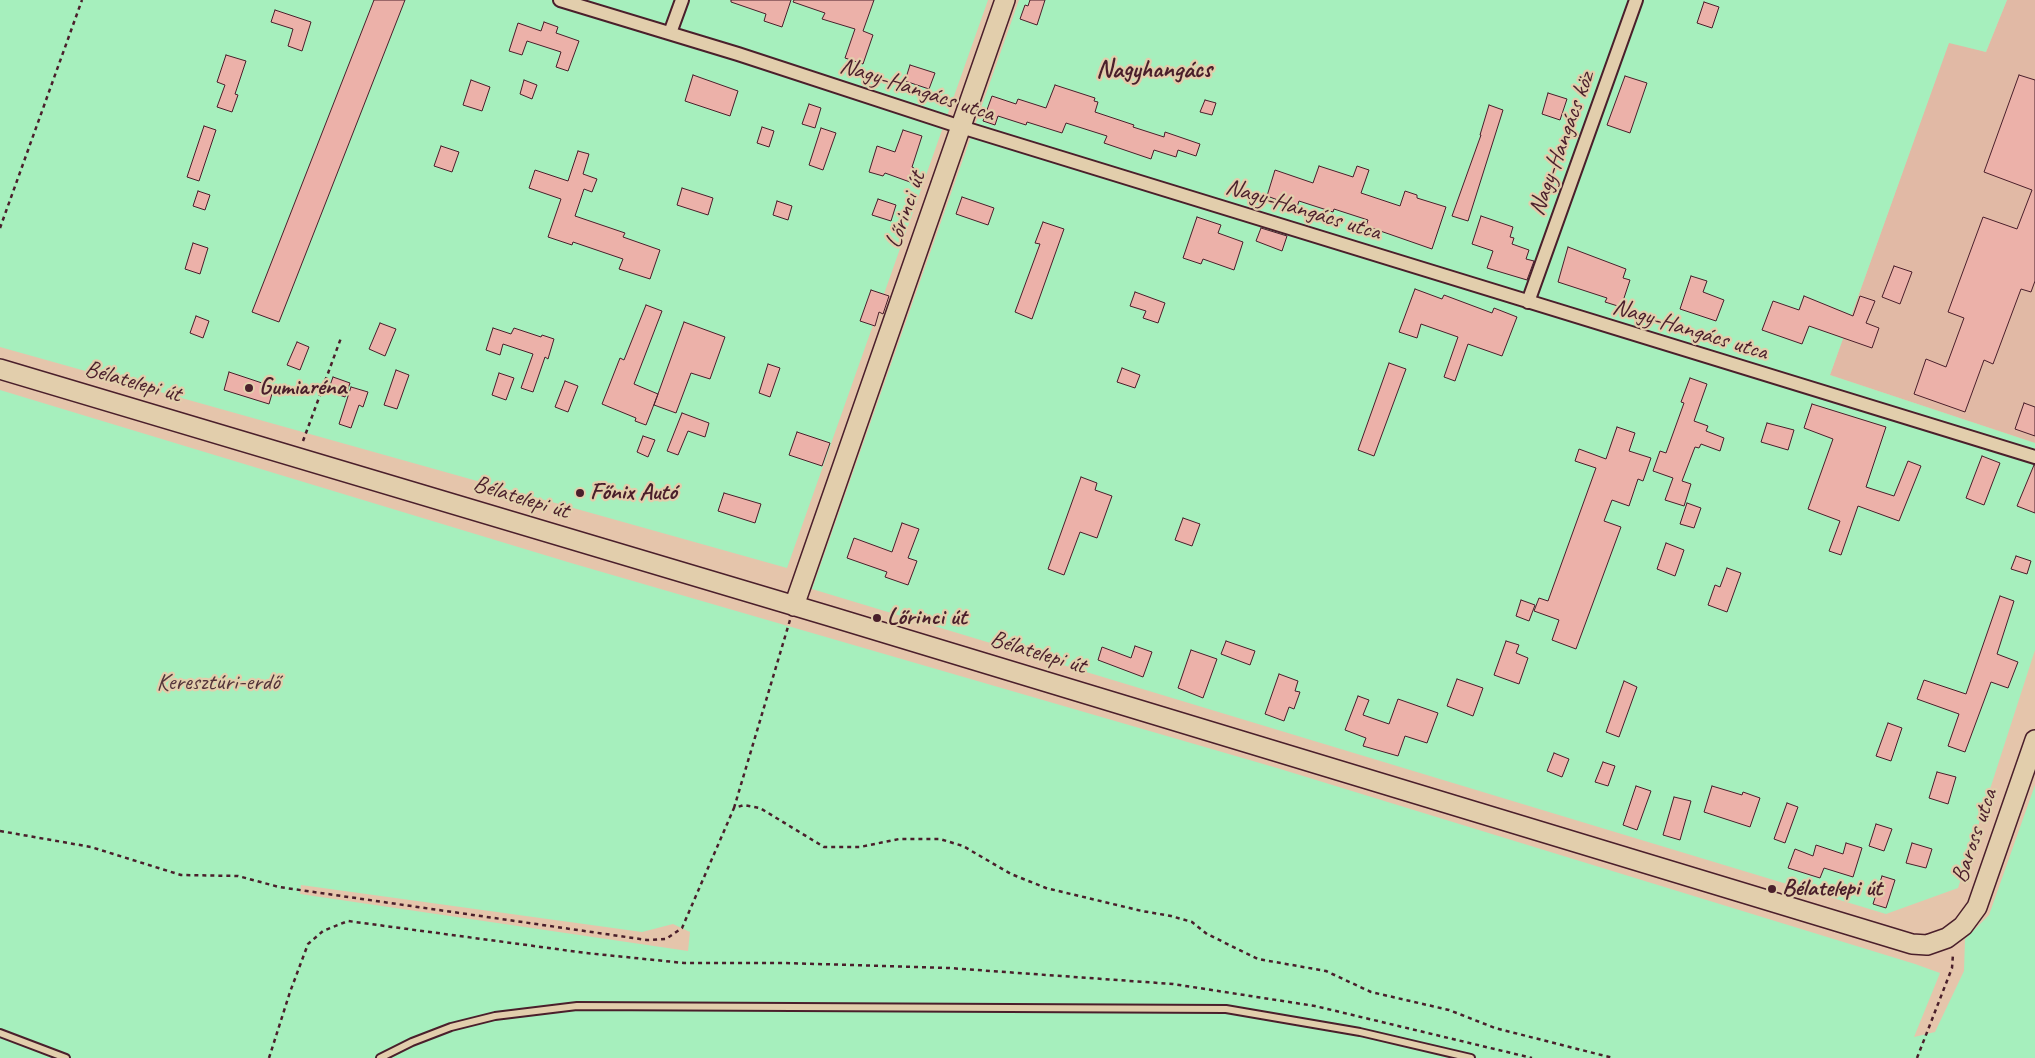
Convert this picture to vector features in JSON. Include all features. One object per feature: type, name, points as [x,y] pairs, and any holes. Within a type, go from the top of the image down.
[{"type":"main road","name":"Lőrinci út","points":[[794,606],[1005,0]]},
{"type":"main road","name":"Bélatelepi út","points":[[0,369],[794,606],[1912,944],[1927,945],[1947,938]]},
{"type":"main road","name":"Baross utca","points":[[1947,938],[1963,926],[1977,908],[2035,740]]},
{"type":"street","name":"Nagy-Hangács utca","points":[[560,0],[670,33],[961,127],[2035,457]]},
{"type":"street","points":[[670,33],[682,0]]},
{"type":"street","name":"Nagy-Hangács köz","points":[[1528,302],[1636,0]]},
{"type":"lane","points":[[380,1058],[412,1042],[451,1027],[495,1016],[577,1006],[1226,1009],[1360,1032],[1471,1058]]},
{"type":"lane","points":[[0,1033],[66,1058]]},
{"type":"path","points":[[0,228],[82,0]]},
{"type":"path","points":[[297,457],[341,338]]},
{"type":"path","points":[[0,831],[91,847],[181,875],[238,876],[279,887],[647,940],[666,939],[682,928],[734,808],[794,606]]},
{"type":"path","points":[[734,808],[744,805],[760,808],[824,847],[860,847],[899,839],[940,838],[963,846],[1011,874],[1046,888],[1192,922],[1207,934],[1258,959],[1326,971],[1371,992],[1449,1010],[1495,1028],[1612,1058]]},
{"type":"path","points":[[270,1058],[290,992],[308,944],[323,931],[348,921],[586,954],[684,963],[785,963],[949,968],[1173,984],[1315,1006],[1532,1058]]},
{"type":"path","points":[[1917,1058],[1952,968],[1953,954],[1947,938]]},
{"type":"shaded area","points":[[2007,0],[2035,0],[2035,443],[1830,375],[1949,42],[1986,52]]},
{"type":"green space","points":[[0,0],[988,0],[787,568],[0,347]]},
{"type":"green space","points":[[1019,0],[2007,0],[1986,52],[1949,43],[1830,375],[2035,443],[2035,650],[1958,888],[1886,914],[812,589]]},
{"type":"green space","name":"Keresztúri-erdő","points":[[0,390],[571,563],[1277,768],[1915,964],[1940,973],[1914,1037],[1935,1032],[1964,971],[1965,939],[1989,915],[2035,785],[2035,1058],[0,1058]],"holes":[[[301,885],[642,932],[673,924],[690,932],[688,951],[300,894]]]},
{"type":"building","points":[[374,0],[405,0],[279,322],[252,312]]},
{"type":"building","points":[[731,0],[791,0],[782,27],[764,21],[766,14],[731,2]]},
{"type":"building","points":[[794,0],[874,0],[863,31],[873,35],[863,64],[845,58],[855,29],[822,19],[825,13],[793,2]]},
{"type":"building","points":[[1030,0],[1045,0],[1037,25],[1020,19],[1025,5],[1028,6]]},
{"type":"building","points":[[1704,2],[1719,7],[1712,28],[1697,23]]},
{"type":"building","points":[[275,10],[311,22],[302,51],[288,46],[293,29],[271,22]]},
{"type":"building","points":[[544,22],[558,27],[556,33],[579,41],[568,71],[556,67],[561,52],[527,41],[522,55],[509,51],[518,23],[541,31]]},
{"type":"building","points":[[226,55],[246,61],[235,94],[238,95],[232,112],[217,107],[225,85],[217,82]]},
{"type":"building","points":[[910,65],[935,73],[929,89],[905,81]]},
{"type":"building","points":[[693,75],[738,91],[730,116],[685,101]]},
{"type":"building","points":[[2019,75],[2035,80],[2035,281],[2031,292],[2021,289],[1993,364],[1984,360],[1965,412],[1914,394],[1926,359],[1946,367],[1964,318],[1948,312],[1983,217],[2017,229],[2032,190],[1984,172]]},
{"type":"building","points":[[1625,76],[1647,83],[1630,133],[1607,125]]},
{"type":"building","points":[[471,80],[490,87],[482,111],[463,105]]},
{"type":"building","points":[[524,80],[537,85],[532,99],[520,94]]},
{"type":"building","points":[[1055,85],[1095,98],[1094,101],[1098,102],[1095,112],[1164,137],[1165,132],[1200,144],[1196,156],[1178,150],[1176,157],[1154,150],[1151,159],[1104,143],[1107,136],[1066,123],[1062,133],[1027,122],[1026,125],[998,116],[995,125],[983,121],[992,96],[1016,104],[1018,99],[1046,108]]},
{"type":"building","points":[[1548,93],[1567,99],[1560,120],[1542,114]]},
{"type":"building","points":[[1205,100],[1216,103],[1212,115],[1200,112]]},
{"type":"building","points":[[809,104],[821,108],[815,128],[802,124]]},
{"type":"building","points":[[1489,105],[1503,110],[1468,221],[1452,216],[1481,135]]},
{"type":"building","points":[[204,126],[216,130],[199,181],[187,177]]},
{"type":"building","points":[[762,127],[774,131],[769,147],[757,143]]},
{"type":"building","points":[[821,128],[836,133],[823,170],[809,165]]},
{"type":"building","points":[[903,130],[922,136],[912,167],[914,168],[910,182],[885,173],[883,176],[869,172],[877,146],[895,152]]},
{"type":"building","points":[[441,146],[459,152],[452,172],[434,166]]},
{"type":"building","points":[[578,151],[589,154],[583,174],[597,179],[592,192],[584,189],[575,216],[625,233],[623,237],[660,250],[650,279],[619,269],[623,259],[573,242],[572,245],[548,237],[561,199],[529,188],[535,170],[568,181]]},
{"type":"building","points":[[1319,166],[1353,177],[1357,166],[1369,170],[1361,193],[1400,206],[1405,191],[1417,195],[1417,198],[1446,207],[1432,249],[1366,226],[1368,220],[1334,209],[1333,212],[1299,201],[1297,207],[1267,196],[1275,170],[1313,183]]},
{"type":"building","points":[[682,188],[713,198],[708,215],[677,205]]},
{"type":"building","points":[[198,191],[210,195],[205,210],[193,206]]},
{"type":"building","points":[[962,197],[994,208],[988,225],[956,214]]},
{"type":"building","points":[[878,199],[896,205],[891,221],[872,215]]},
{"type":"building","points":[[777,201],[792,206],[788,220],[773,215]]},
{"type":"building","points":[[1481,216],[1513,227],[1510,237],[1514,238],[1512,244],[1529,250],[1526,259],[1534,261],[1527,280],[1487,268],[1493,251],[1472,244]]},
{"type":"building","points":[[1197,217],[1221,225],[1218,233],[1243,242],[1234,270],[1203,259],[1201,264],[1183,258]]},
{"type":"building","points":[[1043,222],[1064,229],[1032,319],[1015,312],[1040,244],[1035,243]]},
{"type":"building","points":[[1261,228],[1287,236],[1282,251],[1256,241]]},
{"type":"building","points":[[193,243],[208,248],[200,274],[185,269]]},
{"type":"building","points":[[1568,247],[1626,269],[1623,278],[1630,280],[1621,307],[1605,302],[1607,298],[1558,282]]},
{"type":"building","points":[[1894,266],[1912,272],[1900,304],[1882,297]]},
{"type":"building","points":[[1691,276],[1707,281],[1703,292],[1724,300],[1716,321],[1680,309]]},
{"type":"building","points":[[1415,289],[1442,299],[1444,295],[1492,313],[1494,308],[1517,317],[1502,356],[1468,344],[1455,381],[1444,377],[1458,337],[1421,324],[1417,338],[1399,332]]},
{"type":"building","points":[[871,290],[889,296],[883,314],[879,312],[875,326],[860,321]]},
{"type":"building","points":[[1135,292],[1165,303],[1158,323],[1143,318],[1146,311],[1130,306]]},
{"type":"building","points":[[1804,296],[1853,316],[1860,296],[1875,301],[1866,323],[1879,328],[1872,348],[1809,326],[1802,344],[1762,330],[1773,301],[1799,310]]},
{"type":"building","points":[[646,305],[662,311],[634,384],[658,394],[646,425],[635,421],[636,418],[602,404],[620,358],[624,360]]},
{"type":"building","points":[[196,316],[209,321],[203,338],[190,333]]},
{"type":"building","points":[[684,322],[725,337],[710,379],[691,373],[676,413],[654,405]]},
{"type":"building","points":[[380,323],[396,329],[385,356],[369,349]]},
{"type":"building","points":[[493,328],[511,334],[514,328],[541,337],[542,335],[554,339],[548,359],[545,357],[533,392],[521,388],[533,354],[503,344],[500,355],[486,350]]},
{"type":"building","points":[[297,342],[309,347],[300,370],[287,365]]},
{"type":"building","points":[[1389,363],[1406,369],[1374,456],[1358,450]]},
{"type":"building","points":[[768,364],[780,368],[770,397],[759,393]]},
{"type":"building","points":[[1122,368],[1140,375],[1135,388],[1117,382]]},
{"type":"building","points":[[396,370],[409,375],[397,409],[384,405]]},
{"type":"building","name":"Gumiaréna","points":[[229,372],[274,387],[269,404],[224,390]]},
{"type":"building","points":[[499,373],[514,378],[506,400],[492,395]]},
{"type":"building","points":[[333,377],[350,383],[345,397],[328,391]]},
{"type":"building","points":[[1690,378],[1707,384],[1694,421],[1708,426],[1706,431],[1724,438],[1720,451],[1701,444],[1699,448],[1695,447],[1682,481],[1691,484],[1684,506],[1665,500],[1673,478],[1653,471],[1660,451],[1666,453],[1684,403],[1681,402]]},
{"type":"building","points":[[565,381],[578,386],[568,412],[555,407]]},
{"type":"building","points":[[351,387],[368,392],[363,407],[359,405],[351,428],[339,424]]},
{"type":"building","points":[[2024,403],[2035,407],[2035,436],[2015,429]]},
{"type":"building","points":[[1812,404],[1886,427],[1866,487],[1894,496],[1908,461],[1921,466],[1899,521],[1858,506],[1841,555],[1829,551],[1840,521],[1808,509],[1833,439],[1804,428]]},
{"type":"building","points":[[682,413],[709,423],[705,437],[688,431],[678,455],[667,451]]},
{"type":"building","points":[[1767,423],[1794,430],[1788,450],[1761,442]]},
{"type":"building","points":[[1617,427],[1635,433],[1629,451],[1651,458],[1643,481],[1638,479],[1629,506],[1612,500],[1604,521],[1621,527],[1576,649],[1552,640],[1559,620],[1534,611],[1539,598],[1548,601],[1596,468],[1575,461],[1579,449],[1606,459]]},
{"type":"building","points":[[797,432],[830,443],[822,466],[789,455]]},
{"type":"building","points":[[643,436],[655,440],[648,457],[637,452]]},
{"type":"building","points":[[1982,456],[2000,463],[1984,505],[1966,498]]},
{"type":"building","points":[[2035,465],[2035,513],[2017,506]]},
{"type":"building","points":[[1081,477],[1097,483],[1095,490],[1112,496],[1097,538],[1080,532],[1064,575],[1048,569]]},
{"type":"building","points":[[724,493],[761,504],[755,523],[718,511]]},
{"type":"building","points":[[1687,503],[1701,508],[1694,528],[1680,524]]},
{"type":"building","points":[[1183,518],[1200,524],[1192,546],[1175,540]]},
{"type":"building","points":[[902,523],[919,529],[908,558],[917,561],[908,585],[885,577],[887,572],[847,558],[854,538],[892,552]]},
{"type":"building","points":[[1666,543],[1684,550],[1675,576],[1657,569]]},
{"type":"building","points":[[2016,556],[2031,561],[2027,574],[2011,569]]},
{"type":"building","points":[[1727,568],[1741,573],[1727,612],[1708,605],[1715,585],[1720,587]]},
{"type":"building","points":[[2000,596],[2014,601],[1997,654],[2018,662],[2008,688],[1991,682],[1965,752],[1948,746],[1959,714],[1917,699],[1924,680],[1966,694]]},
{"type":"building","points":[[1521,600],[1535,605],[1529,621],[1516,616]]},
{"type":"building","points":[[1226,641],[1255,651],[1250,665],[1221,654]]},
{"type":"building","points":[[1506,641],[1519,645],[1516,653],[1528,658],[1519,684],[1494,675]]},
{"type":"building","points":[[1135,646],[1152,652],[1143,677],[1098,660],[1102,647],[1131,658]]},
{"type":"building","points":[[1191,650],[1217,659],[1203,698],[1178,688]]},
{"type":"building","points":[[1279,674],[1298,681],[1295,691],[1300,692],[1294,709],[1289,707],[1284,721],[1265,714]]},
{"type":"building","points":[[1457,679],[1483,688],[1473,716],[1447,706]]},
{"type":"building","points":[[1624,681],[1637,687],[1619,737],[1606,732]]},
{"type":"building","points":[[1358,696],[1369,700],[1363,715],[1389,724],[1398,699],[1438,713],[1427,743],[1405,736],[1398,756],[1363,746],[1366,738],[1345,730]]},
{"type":"building","points":[[1888,723],[1902,728],[1891,761],[1876,756]]},
{"type":"building","points":[[1554,753],[1569,759],[1562,777],[1547,771]]},
{"type":"building","points":[[1603,762],[1615,766],[1608,786],[1595,782]]},
{"type":"building","points":[[1937,772],[1956,777],[1948,804],[1929,798]]},
{"type":"building","points":[[1636,786],[1651,791],[1637,830],[1623,825]]},
{"type":"building","points":[[1712,786],[1742,795],[1743,792],[1760,798],[1750,827],[1704,812]]},
{"type":"building","points":[[1674,797],[1691,801],[1680,840],[1663,835]]},
{"type":"building","points":[[1787,803],[1798,807],[1785,843],[1774,839]]},
{"type":"building","points":[[1876,824],[1892,829],[1884,851],[1869,846]]},
{"type":"building","points":[[1846,843],[1862,848],[1853,877],[1824,868],[1820,878],[1788,868],[1795,849],[1813,856],[1816,845],[1843,854]]},
{"type":"building","points":[[1912,843],[1932,849],[1926,868],[1906,863]]},
{"type":"building","points":[[1882,876],[1895,880],[1886,908],[1873,904]]},
{"type":"place","name":"Gumiaréna","points":[[249,388]]},
{"type":"place","name":"Főnix Autó","points":[[580,493]]},
{"type":"place","name":"Lőrinci út","points":[[877,618]]},
{"type":"place","name":"Bélatelepi út","points":[[1772,889]]},
{"type":"district","name":"Nagyhangács","points":[[1154,70]]}]
